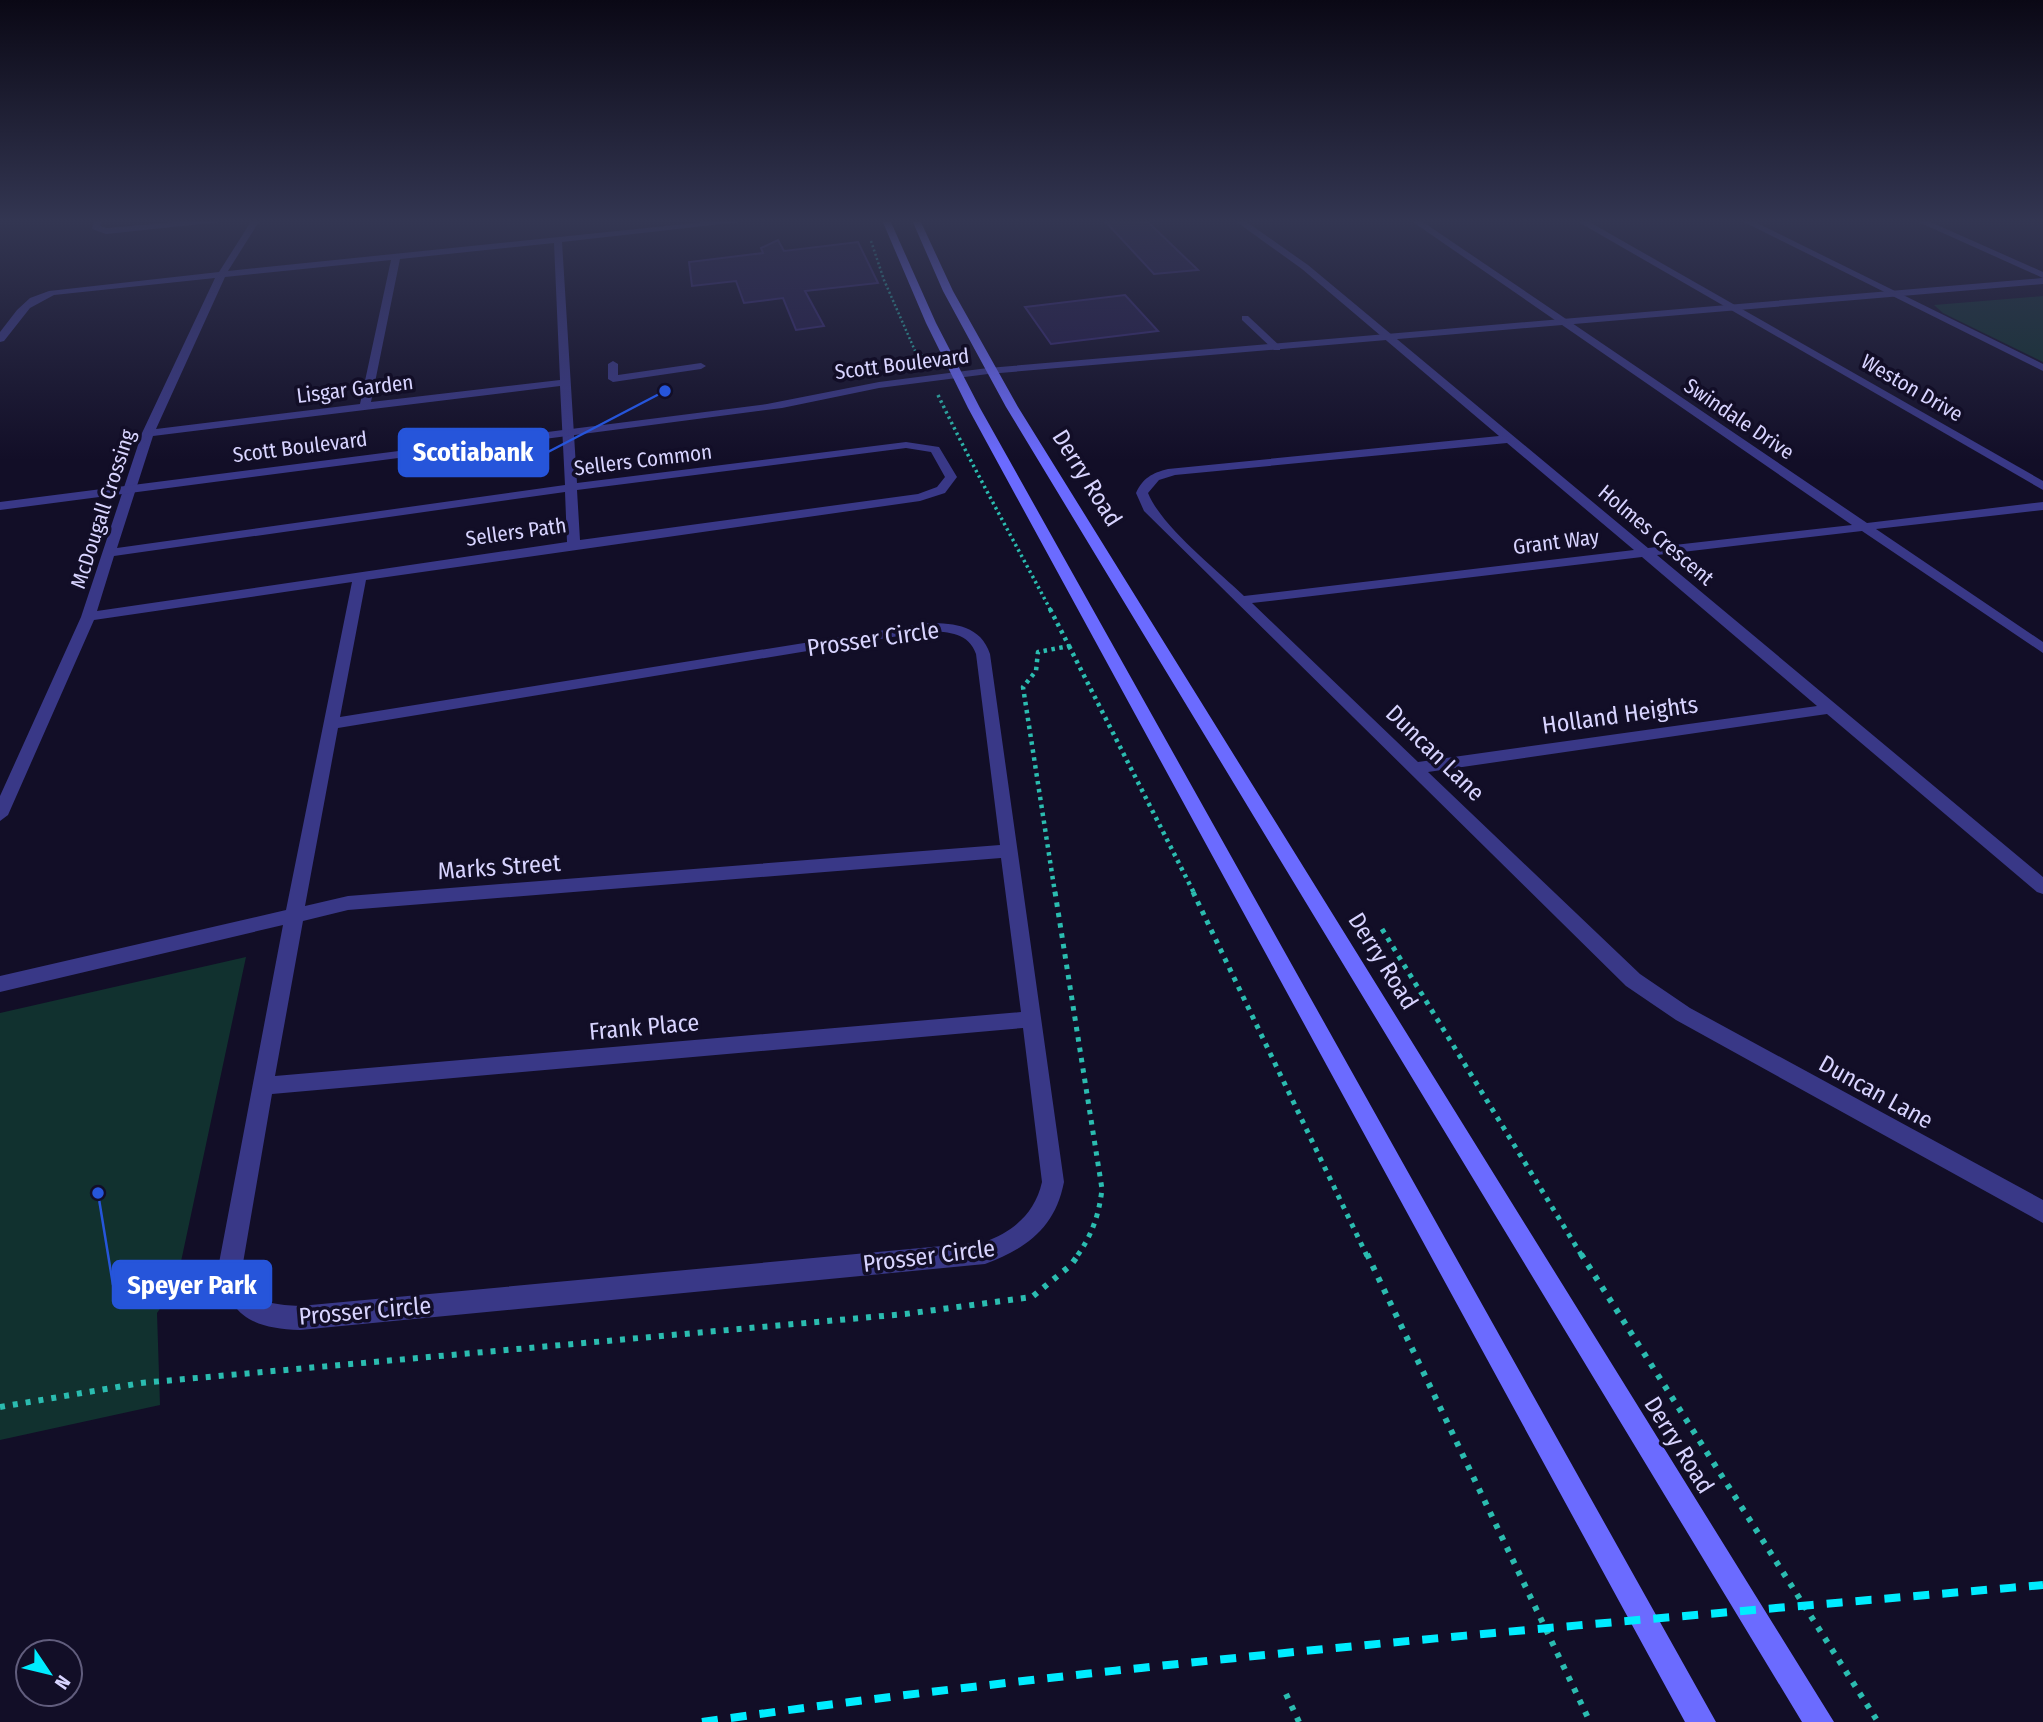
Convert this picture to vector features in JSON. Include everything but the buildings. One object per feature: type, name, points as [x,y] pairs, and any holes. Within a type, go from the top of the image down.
[{"type":"main road","name":"Derry Road","points":[[934,300],[1819,1722]]},
{"type":"main road","name":"Derry Road","points":[[952,300],[983,381],[1701,1722]]},
{"type":"street","points":[[0,339],[32,300]]},
{"type":"street","name":"McDougall Crossing","points":[[0,815],[88,617],[148,433],[209,300]]},
{"type":"street","points":[[365,407],[387,300]]},
{"type":"street","points":[[561,300],[574,545]]},
{"type":"street","name":"Holmes Crescent","points":[[1344,300],[2043,887]]},
{"type":"street","name":"Swindale Drive","points":[[1532,300],[2043,649]]},
{"type":"street","name":"Weston Drive","points":[[1720,300],[2043,486]]},
{"type":"street","name":"Scott Boulevard","points":[[0,506],[772,405],[840,401],[983,381],[1109,359],[1206,354],[1820,300]]},
{"type":"street","points":[[1906,300],[2043,368]]},
{"type":"street","name":"Scott Boulevard","points":[[1044,377],[1206,354]]},
{"type":"street","name":"Lisgar Garden","points":[[148,433],[566,382]]},
{"type":"street","name":"Duncan Lane","points":[[1509,439],[1189,470],[1151,480],[1142,493],[1148,508],[1241,600],[1611,960],[1659,999],[2043,1212]]},
{"type":"street","name":"Sellers Common","points":[[108,552],[573,487],[906,445],[935,449],[951,477],[948,484]]},
{"type":"street","name":"Sellers Path","points":[[88,617],[920,497],[941,490],[948,484]]},
{"type":"street","name":"Grant Way","points":[[1241,600],[2043,506]]},
{"type":"street","name":"Prosser Circle","points":[[331,724],[724,663],[929,627],[946,627],[969,633],[982,645],[1053,1182],[1050,1201],[1037,1222],[1025,1235],[1007,1245],[971,1254],[300,1318],[271,1318],[254,1312],[242,1301],[233,1283],[231,1263],[294,917],[331,724],[360,576]]},
{"type":"street","name":"Holland Heights","points":[[1415,768],[1830,709]]},
{"type":"street","name":"Marks Street","points":[[0,984],[348,904],[1009,851]]},
{"type":"street","name":"Frank Place","points":[[263,1086],[1030,1019]]},
{"type":"lane","points":[[1245,318],[1277,348]]},
{"type":"lane","points":[[613,364],[613,379],[701,366]]},
{"type":"path","points":[[893,300],[916,353],[927,357],[923,364]]},
{"type":"path","points":[[942,405],[1157,816],[1590,1722]]},
{"type":"path","points":[[0,1407],[141,1383],[905,1314],[1032,1297],[1071,1265],[1088,1241],[1099,1214],[1102,1189],[1023,687],[1036,671],[1038,652],[1069,646]]},
{"type":"path","points":[[1382,929],[1538,1187],[1878,1722]]},
{"type":"path","points":[[1286,1694],[1299,1722]]},
{"type":"green space","points":[[1990,300],[2043,300],[2043,362],[1943,313],[1934,305]]},
{"type":"green space","points":[[246,957],[176,1285],[157,1313],[160,1405],[0,1440],[0,1013]]},
{"type":"railway","points":[[702,1722],[1204,1661],[2043,1585]]},
{"type":"place","name":"Scotiabank","points":[[665,391]]},
{"type":"place","name":"Speyer Park","points":[[98,1193]]}]
